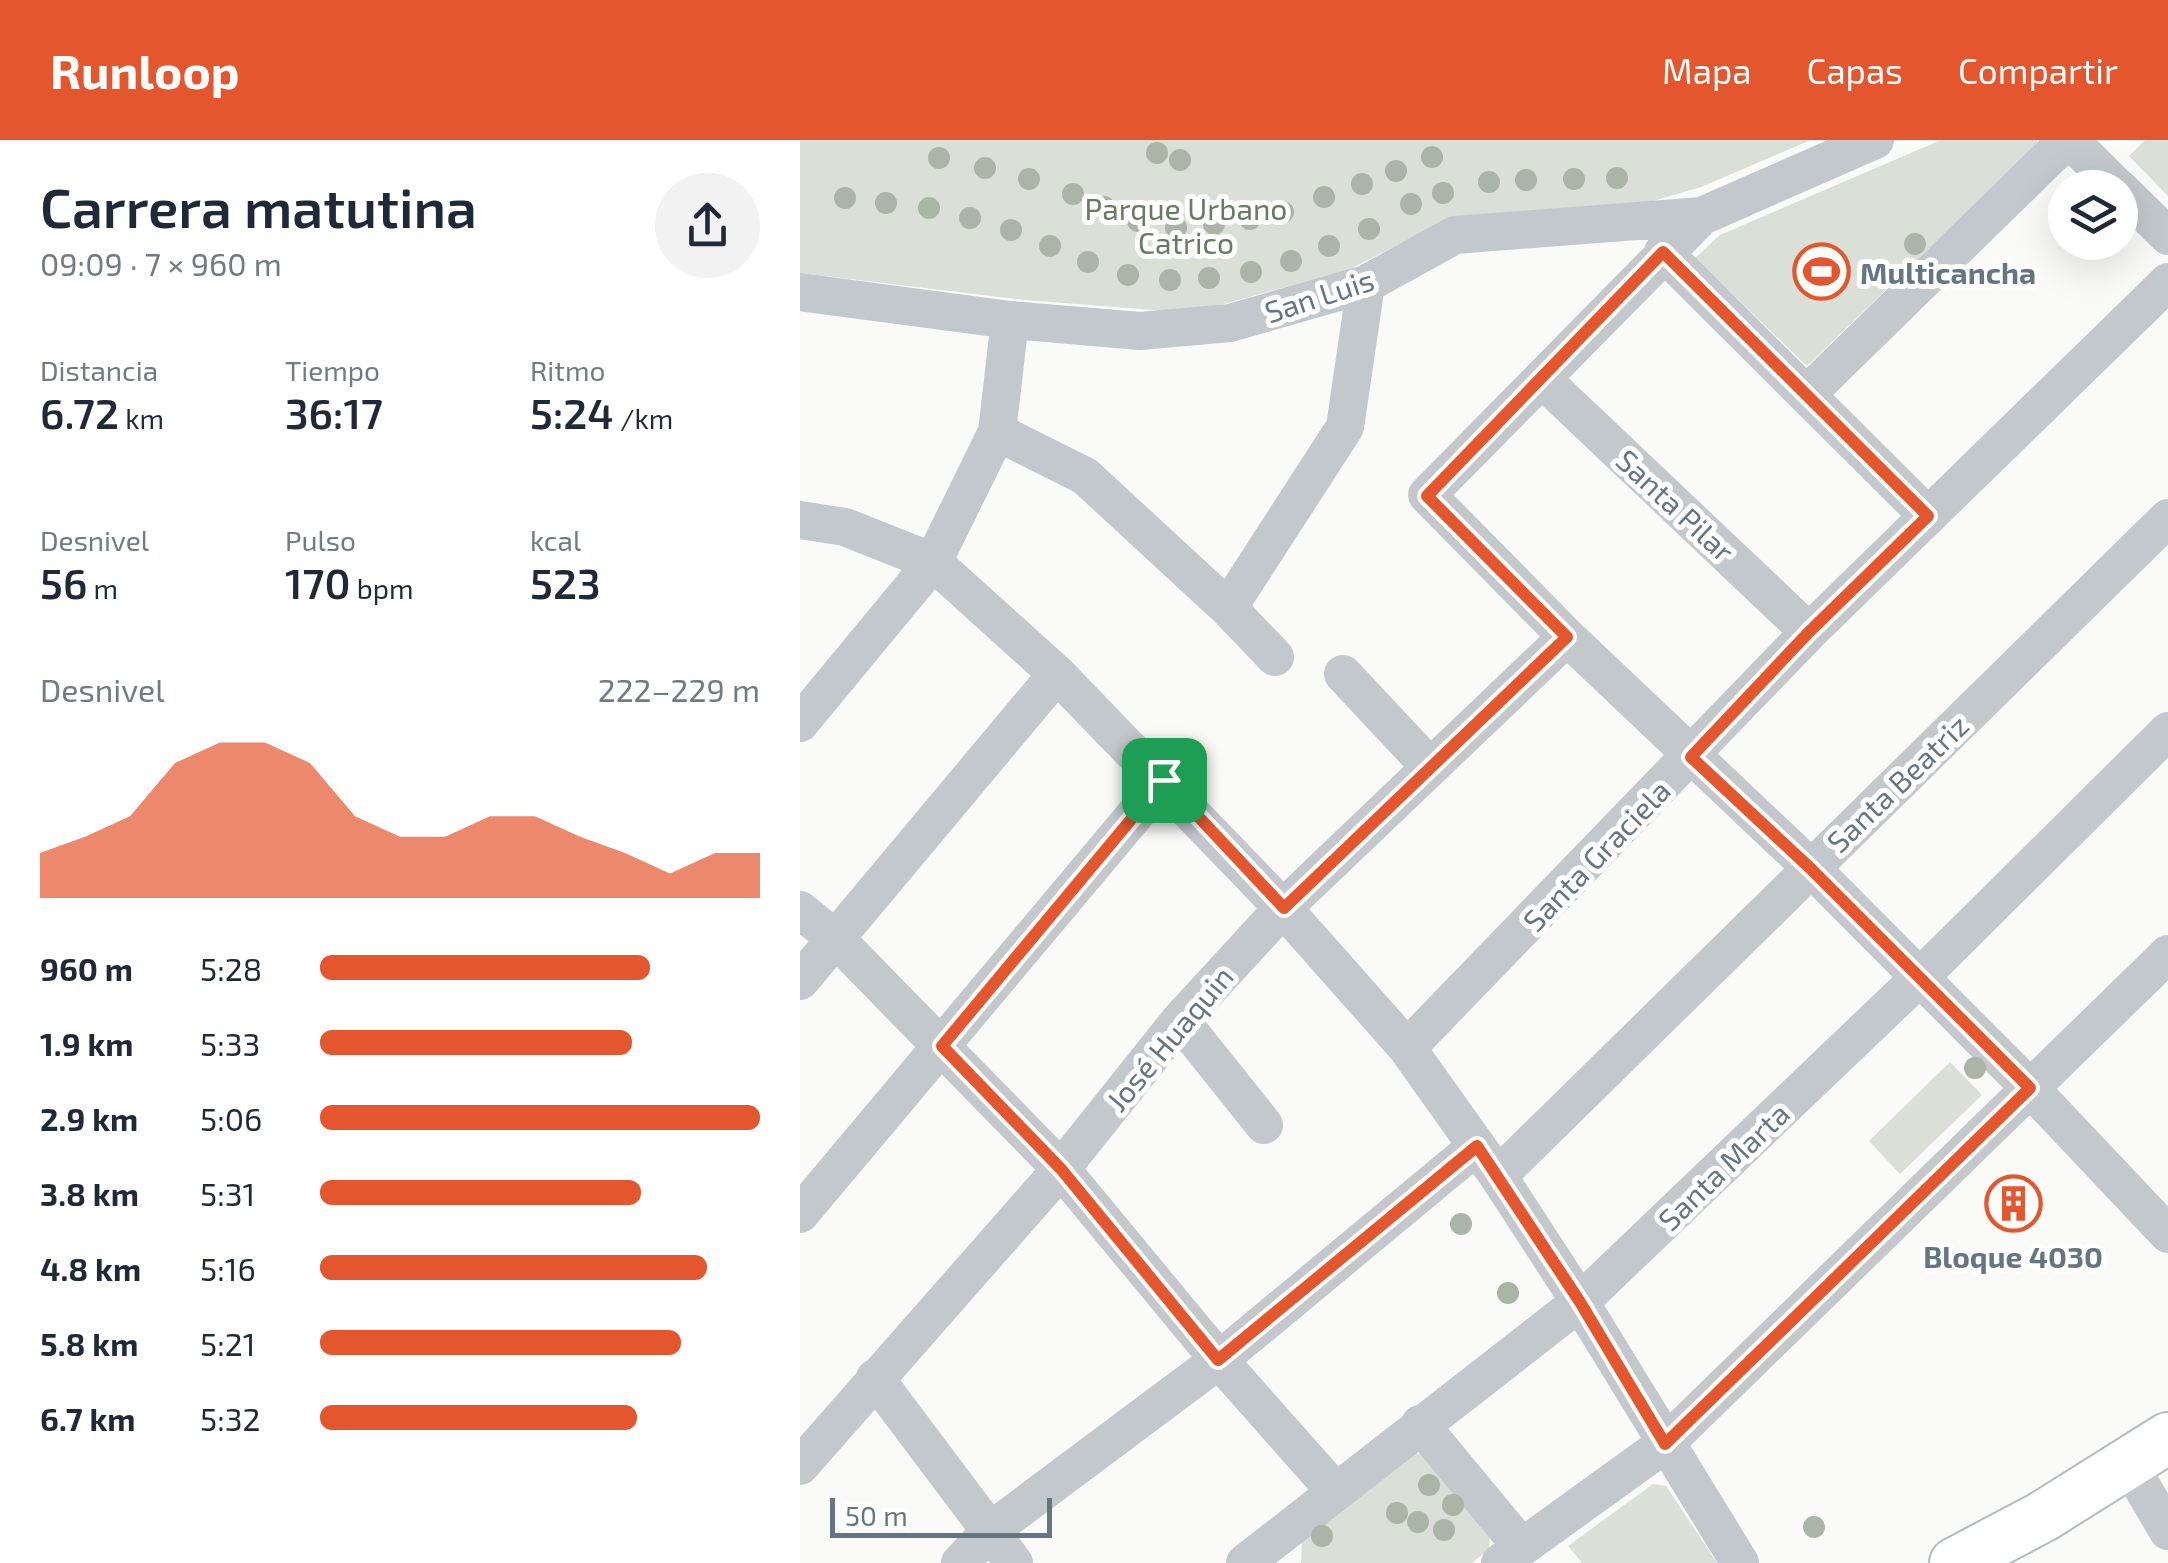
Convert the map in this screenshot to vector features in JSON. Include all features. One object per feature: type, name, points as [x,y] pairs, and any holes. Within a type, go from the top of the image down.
[{"type":"main road","points":[[1956,1563],[2042,1517],[2148,1450]]},
{"type":"street","name":"San Luis","points":[[800,292],[1010,320],[1140,331],[1230,323],[1366,284],[1455,235],[1702,216],[1875,140]]},
{"type":"street","points":[[1808,393],[2068,140],[2100,170]]},
{"type":"street","points":[[2138,207],[2168,236]]},
{"type":"street","points":[[1702,216],[1427,496],[1567,637],[1810,868],[2030,1088],[2168,1234]]},
{"type":"street","points":[[1663,252],[1928,516]]},
{"type":"street","name":"Santa Graciela","points":[[1408,1048],[1809,632],[2168,282]]},
{"type":"street","points":[[1228,608],[1345,427],[1366,284]]},
{"type":"street","points":[[800,723],[933,562],[997,432],[1010,320]]},
{"type":"street","name":"Santa Pilar","points":[[1542,379],[1809,632]]},
{"type":"street","points":[[997,432],[1086,476],[1275,657]]},
{"type":"street","name":"Santa Beatriz","points":[[960,1563],[990,1531],[1488,1161],[1810,868],[2168,518]]},
{"type":"street","points":[[800,520],[846,528],[933,562],[1057,674],[1284,908],[1408,1048],[1488,1161],[1580,1302],[1740,1563]]},
{"type":"street","name":"José Huaquin","points":[[800,1466],[1061,1169],[1180,1020],[1284,908],[1567,637]]},
{"type":"street","points":[[800,981],[1057,674]]},
{"type":"street","points":[[1343,674],[1430,766]]},
{"type":"street","name":"Santa Marta","points":[[1265,1557],[1334,1491],[1580,1302],[1918,978],[2168,731]]},
{"type":"street","points":[[800,1214],[1164,780]]},
{"type":"street","points":[[800,910],[836,939],[1061,1169],[1218,1360],[1334,1491]]},
{"type":"street","points":[[1420,1424],[1510,1554],[1665,1444],[2168,954]]},
{"type":"street","points":[[1180,1020],[1264,1125]]},
{"type":"street","points":[[875,1378],[1014,1563]]},
{"type":"street","points":[[2148,1450],[2168,1531]]},
{"type":"green space","name":"Parque Urbano Catrico","points":[[800,140],[1811,140],[1701,187],[1636,206],[1455,216],[1348,270],[1191,313],[1025,300],[800,273]]},
{"type":"green space","points":[[1941,140],[2038,143],[1807,366],[1695,258],[1720,235]]},
{"type":"green space","points":[[2145,140],[2168,140],[2168,196],[2129,156]]},
{"type":"green space","points":[[1950,1062],[1982,1095],[1900,1174],[1869,1141]]},
{"type":"green space","points":[[1410,1452],[1431,1456],[1490,1533],[1489,1549],[1472,1563],[1301,1563],[1302,1536]]},
{"type":"green space","points":[[1653,1484],[1666,1486],[1717,1563],[1582,1563],[1568,1546]]},
{"type":"place","name":"Multicancha","points":[[1821,272]]},
{"type":"place","name":"Bloque 4030","points":[[2013,1204]]},
{"type":"route","points":[[1663,252],[1928,516],[1809,632],[1691,757],[1810,868],[2030,1088],[1665,1444],[1580,1302],[1477,1146],[1218,1360],[1086,1197],[942,1046],[1164,780],[1284,908],[1567,637],[1427,496],[1663,252]]}]
